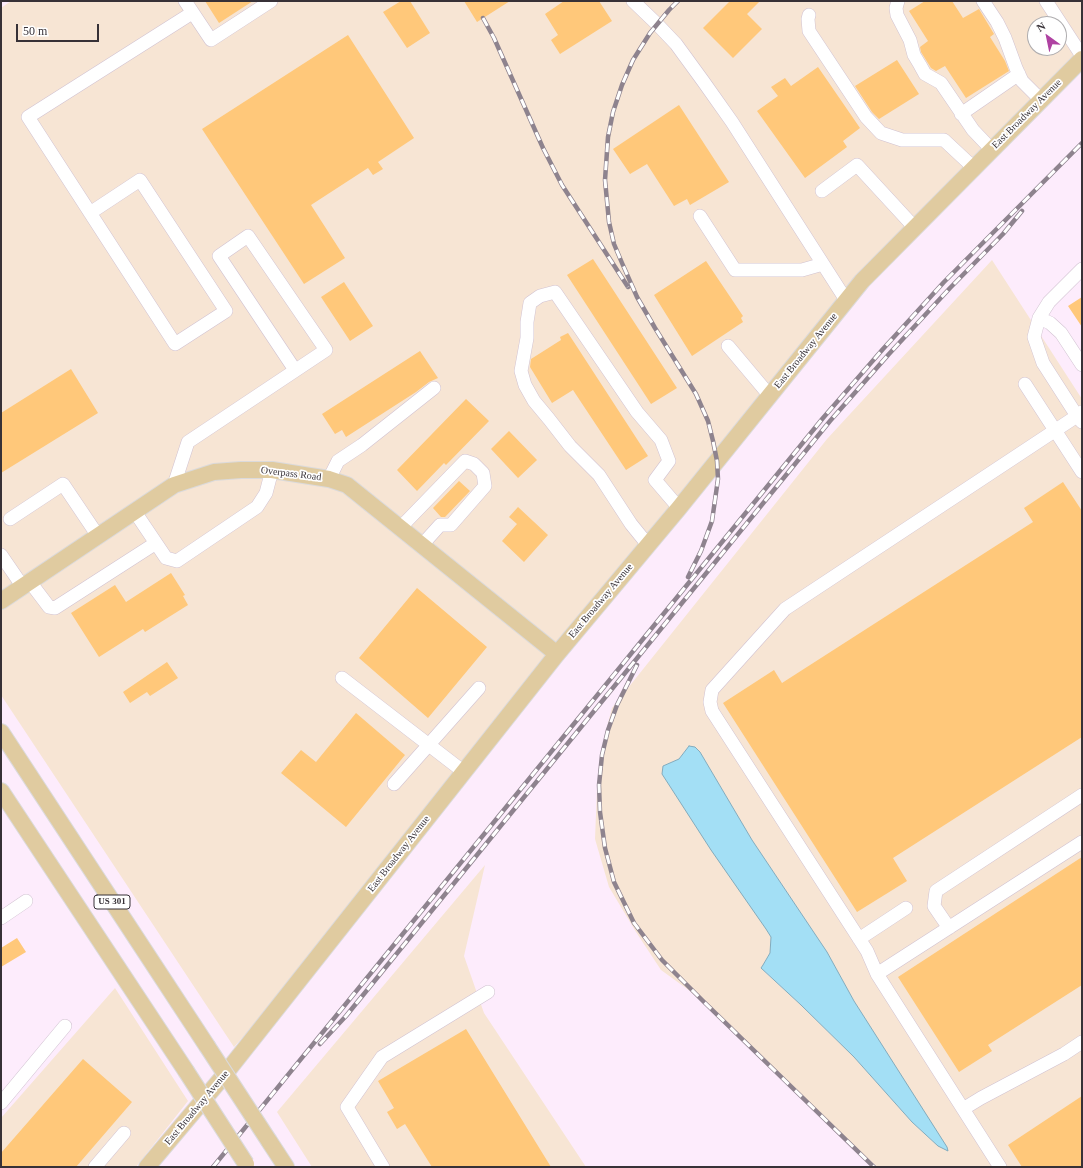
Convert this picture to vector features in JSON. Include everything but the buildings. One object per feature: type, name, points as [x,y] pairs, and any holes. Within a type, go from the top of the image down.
[{"type":"main road","name":"East Broadway Avenue","points":[[147,1167],[221,1079],[558,654],[679,508],[862,281],[1082,59]]},
{"type":"main road","name":"Overpass Road","points":[[1,601],[174,486],[214,472],[272,470],[329,479],[347,485],[558,654]]},
{"type":"main road","name":"US 301","points":[[1,732],[286,1167]]},
{"type":"main road","name":"US 301","points":[[1,791],[247,1165]]},
{"type":"street","points":[[185,1],[211,40],[271,1]]},
{"type":"street","points":[[898,1],[896,8],[897,15],[910,40],[914,55],[925,74],[941,83],[973,130],[992,150]]},
{"type":"street","points":[[983,1],[997,22],[1005,38],[1022,80],[1041,100]]},
{"type":"street","points":[[1046,1],[1082,56]]},
{"type":"street","points":[[642,4],[657,24],[676,44],[732,122],[846,300]]},
{"type":"street","points":[[90,213],[140,180],[226,311],[175,344],[90,213],[28,117],[192,13]]},
{"type":"street","points":[[809,15],[809,31],[866,117],[881,134],[902,140],[944,140],[974,168]]},
{"type":"street","points":[[961,114],[1019,74]]},
{"type":"street","points":[[822,191],[857,165],[915,228]]},
{"type":"street","points":[[700,216],[736,270],[802,270],[823,264]]},
{"type":"street","points":[[174,486],[188,442],[326,350],[248,236],[219,256],[295,370]]},
{"type":"street","points":[[1000,1167],[878,974],[867,951],[712,711],[710,702],[712,690],[785,609],[1055,430],[1080,417],[1043,364],[1034,337],[1039,318],[1049,302],[1082,269]]},
{"type":"street","points":[[648,545],[631,524],[599,475],[570,446],[534,401],[525,385],[521,371],[527,338],[527,322],[530,304],[540,296],[554,292],[637,412],[661,440],[670,461],[655,480],[679,508]]},
{"type":"street","points":[[1039,318],[1060,332],[1082,365]]},
{"type":"street","points":[[728,346],[770,396]]},
{"type":"street","points":[[1025,384],[1082,472]]},
{"type":"street","points":[[329,479],[338,461],[362,445],[434,388]]},
{"type":"street","points":[[400,528],[465,461],[474,464],[483,473],[485,486],[451,525],[440,525],[422,545]]},
{"type":"street","points":[[135,512],[166,558],[177,561],[256,507],[266,493],[272,470]]},
{"type":"street","points":[[10,519],[63,484],[98,536]]},
{"type":"street","points":[[1,555],[49,607],[55,608],[156,543]]},
{"type":"street","points":[[342,678],[464,772]]},
{"type":"street","points":[[394,784],[479,688]]},
{"type":"street","points":[[949,928],[934,906],[936,891],[1082,796]]},
{"type":"street","points":[[878,974],[1082,842]]},
{"type":"street","points":[[1,918],[26,901]]},
{"type":"street","points":[[859,939],[906,908]]},
{"type":"street","points":[[383,1167],[347,1107],[382,1057],[488,992]]},
{"type":"street","points":[[1,1103],[65,1026]]},
{"type":"street","points":[[963,1109],[1064,1054],[1082,1042]]},
{"type":"street","points":[[95,1167],[124,1133]]},
{"type":"shaded area","points":[[11,1],[1082,1],[1082,50],[765,391],[556,646],[350,481],[212,466],[1,594],[1,8]]},
{"type":"shaded area","points":[[992,260],[1082,399],[1082,1167],[877,1167],[690,991],[661,970],[609,887],[595,839],[597,789],[605,735],[612,708],[827,439]],"holes":[[[689,746],[700,752],[752,840],[827,952],[854,1001],[900,1074],[938,1146],[912,1122],[854,1057],[761,968],[770,953],[771,937],[662,774],[663,766],[679,759]]]},
{"type":"shaded area","points":[[242,476],[298,479],[344,491],[549,655],[263,1015],[234,1047],[1,695],[1,609],[177,491],[216,479]]},
{"type":"shaded area","points":[[485,865],[464,956],[484,1013],[586,1167],[312,1167],[277,1112]]},
{"type":"shaded area","points":[[115,988],[188,1101],[136,1167],[1,1167],[1,1118]]},
{"type":"water","points":[[689,746],[695,747],[700,752],[752,840],[827,952],[854,1001],[947,1147],[948,1151],[938,1146],[912,1122],[854,1057],[761,968],[770,953],[771,937],[711,850],[662,774],[663,766],[679,759]]},
{"type":"railway","points":[[678,1],[650,33],[633,60],[622,85],[613,112],[608,137],[605,180],[609,222],[614,244],[637,297],[696,394],[708,421],[713,441],[717,461],[718,479],[712,521],[701,551],[688,577]]},
{"type":"railway","points":[[483,18],[494,38],[543,148],[562,185],[628,287]]},
{"type":"railway","points":[[213,1167],[823,418],[944,282],[1082,143]]},
{"type":"railway","points":[[320,1044],[346,1016],[830,421],[889,354],[950,288],[1003,234],[1022,211]]},
{"type":"railway","points":[[637,665],[617,705],[608,730],[602,755],[599,785],[600,812],[605,848],[614,882],[634,923],[662,960],[874,1167]]}]
